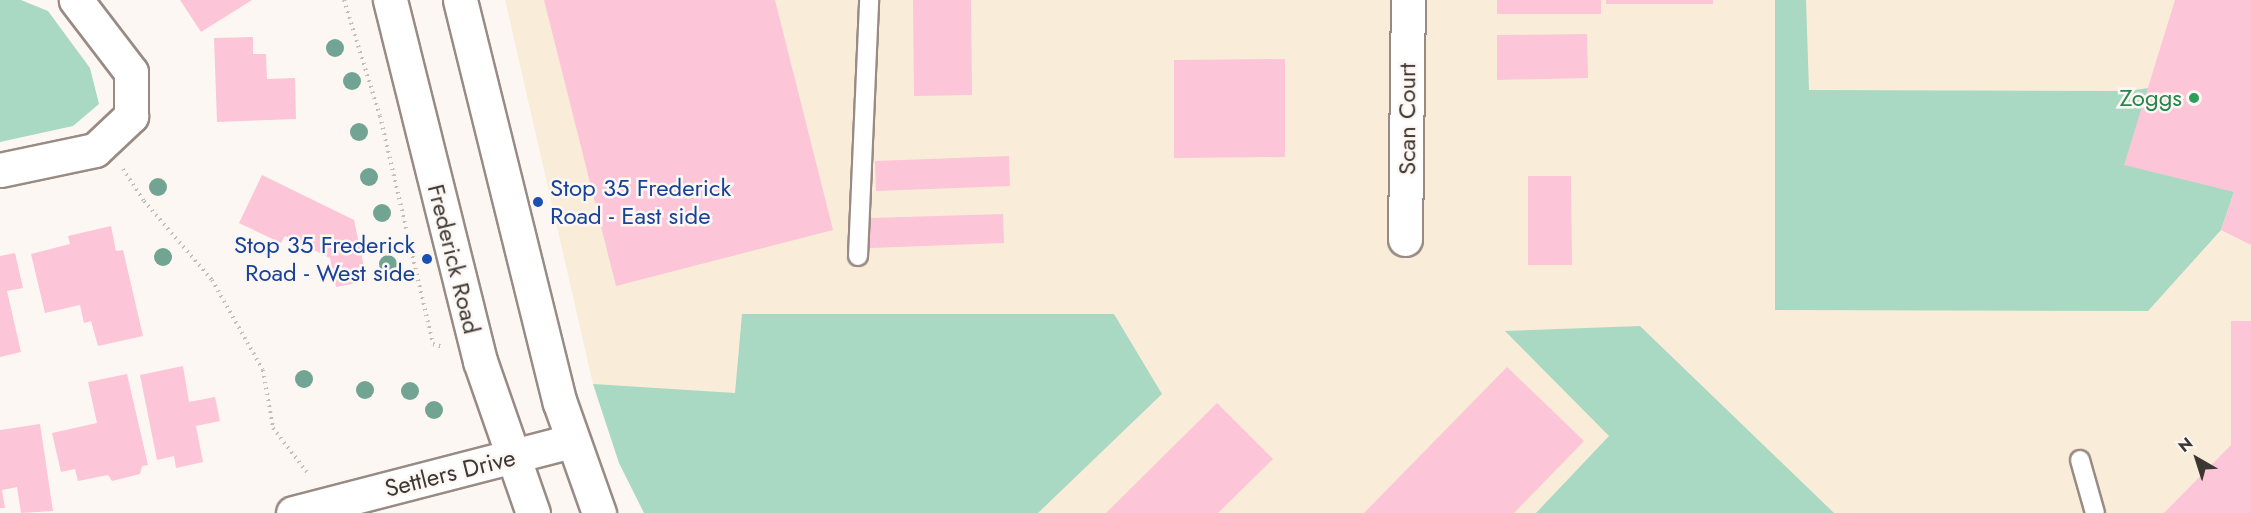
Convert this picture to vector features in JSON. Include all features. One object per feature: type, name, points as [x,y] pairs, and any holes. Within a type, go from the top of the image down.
[{"type":"main road","points":[[0,170],[95,150],[132,116],[131,72],[76,0]]},
{"type":"main road","name":"Frederick Road","points":[[390,0],[480,361],[511,457],[533,513]]},
{"type":"main road","points":[[460,0],[572,441],[599,513]]},
{"type":"main road","name":"Scan Court","points":[[1406,239],[1408,0]]},
{"type":"main road","name":"Settlers Drive","points":[[293,513],[572,441]]},
{"type":"lane","points":[[858,256],[869,0]]},
{"type":"lane","points":[[2080,460],[2095,513]]},
{"type":"path","points":[[344,0],[380,116],[433,344],[480,361]]},
{"type":"path","points":[[105,141],[144,201],[212,280],[263,370],[273,428],[334,502]]},
{"type":"shaded area","points":[[505,0],[2251,0],[2251,513],[644,513],[619,463],[593,384]]},
{"type":"green space","points":[[0,0],[21,0],[48,11],[90,68],[99,104],[73,126],[0,142]]},
{"type":"green space","points":[[1775,0],[1806,0],[1809,90],[2127,91],[2149,88],[2234,192],[2221,230],[2148,311],[1775,310]]},
{"type":"green space","points":[[742,314],[1114,314],[1162,394],[1038,513],[644,513],[619,463],[593,384],[735,393]]},
{"type":"green space","points":[[1640,326],[1834,513],[1536,513],[1609,436],[1505,331]]},
{"type":"building","points":[[180,0],[252,0],[201,32]]},
{"type":"building","points":[[544,0],[775,0],[833,230],[616,286]]},
{"type":"building","points":[[913,0],[971,0],[972,95],[914,96]]},
{"type":"building","points":[[1497,0],[1601,0],[1601,14],[1497,14]]},
{"type":"building","points":[[1606,0],[1713,0],[1713,4],[1606,4]]},
{"type":"building","points":[[2175,0],[2251,0],[2251,245],[2221,230],[2234,192],[2124,165]]},
{"type":"building","points":[[1587,34],[1588,78],[1497,80],[1497,35]]},
{"type":"building","points":[[253,37],[253,54],[266,54],[267,79],[295,78],[296,119],[217,122],[214,38]]},
{"type":"building","points":[[1285,59],[1285,157],[1174,158],[1174,60]]},
{"type":"building","points":[[1009,156],[1010,186],[876,191],[875,161]]},
{"type":"building","points":[[262,175],[354,220],[367,281],[336,287],[330,258],[285,236],[281,243],[239,223]]},
{"type":"building","points":[[1528,176],[1571,176],[1572,265],[1528,265]]},
{"type":"building","points":[[1003,214],[1004,243],[870,248],[870,218]]},
{"type":"building","points":[[111,226],[116,251],[123,250],[143,336],[98,346],[91,321],[84,323],[80,305],[45,313],[31,254],[70,244],[68,236]]},
{"type":"building","points":[[15,253],[23,288],[7,291],[21,352],[0,357],[0,256]]},
{"type":"building","points":[[2231,321],[2251,321],[2251,513],[2164,513],[2231,445]]},
{"type":"building","points":[[183,366],[189,402],[215,397],[220,421],[196,426],[203,462],[176,468],[174,456],[157,460],[140,375]]},
{"type":"building","points":[[1507,367],[1584,441],[1514,513],[1364,513]]},
{"type":"building","points":[[127,374],[148,465],[142,466],[140,474],[112,481],[108,475],[78,481],[75,469],[61,472],[52,433],[97,423],[88,382]]},
{"type":"building","points":[[1217,403],[1273,459],[1218,513],[1106,513]]},
{"type":"building","points":[[40,424],[53,511],[21,513],[17,487],[2,490],[5,508],[0,508],[0,430]]},
{"type":"place","name":"Zoggs","points":[[2194,98]]},
{"type":"place","name":"Stop 35 Frederick Road - East side","points":[[538,202]]},
{"type":"place","name":"Stop 35 Frederick Road - West side","points":[[427,259]]}]
